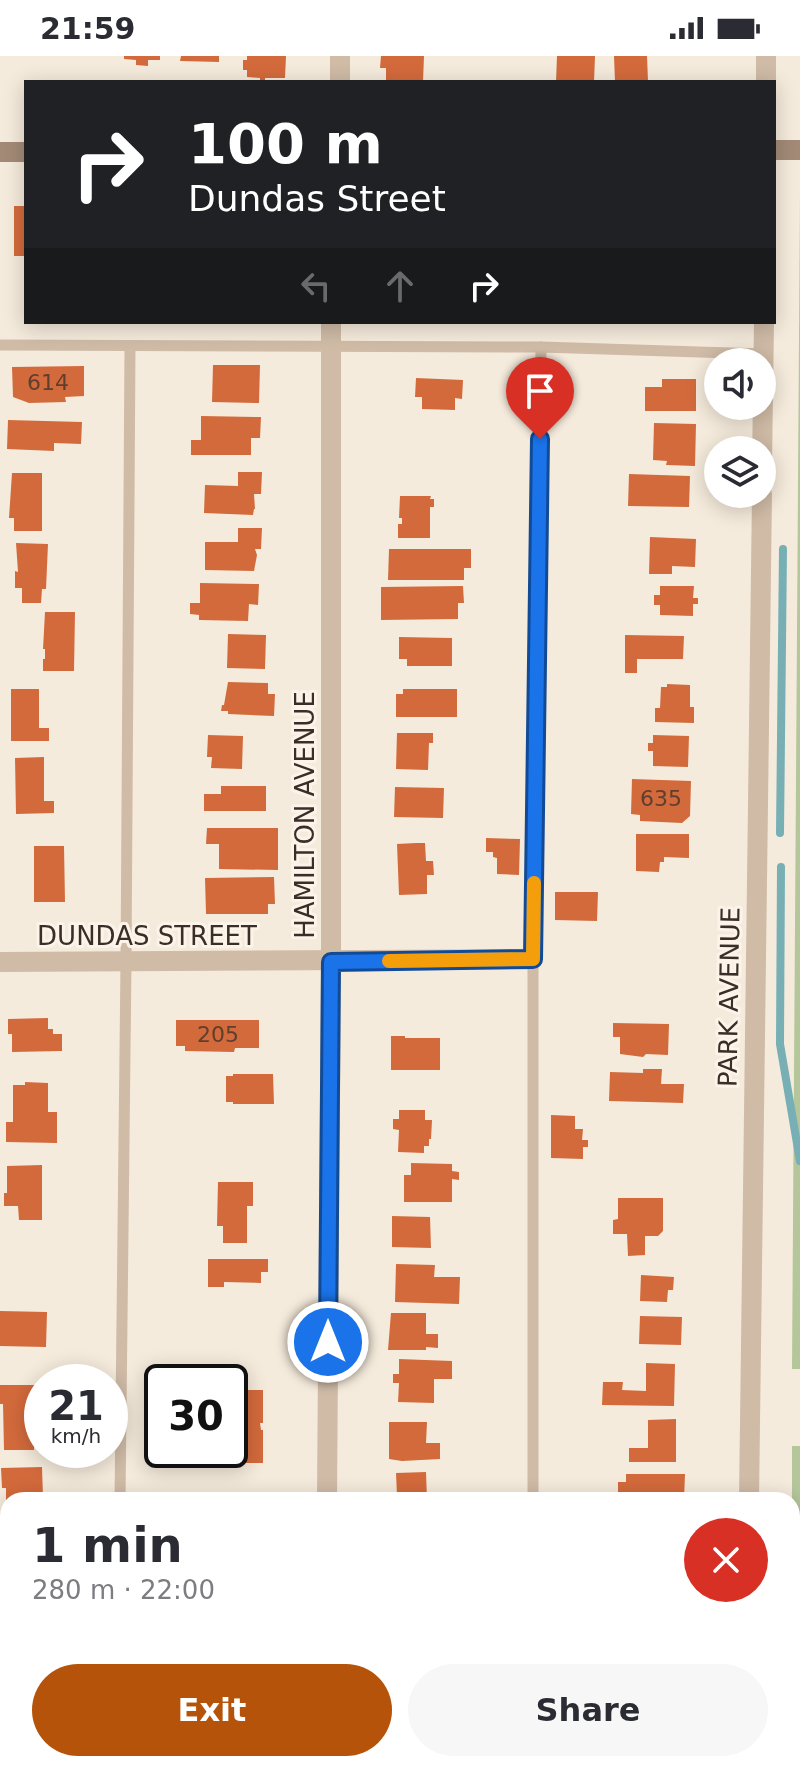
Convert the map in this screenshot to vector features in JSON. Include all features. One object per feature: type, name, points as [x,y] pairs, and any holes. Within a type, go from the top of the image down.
[{"type":"main road","points":[[776,150],[800,150]]},
{"type":"main road","points":[[0,152],[24,152]]},
{"type":"street","points":[[340,56],[340,80]]},
{"type":"street","points":[[766,56],[766,80]]},
{"type":"street","name":"HAMILTON AVENUE","points":[[327,1492],[331,324]]},
{"type":"street","points":[[763,348],[764,324]]},
{"type":"street","name":"PARK AVENUE","points":[[749,1492],[762,508]]},
{"type":"street","name":"DUNDAS STREET","points":[[0,962],[533,959]]},
{"type":"lane","points":[[0,345],[541,347],[704,352]]},
{"type":"lane","points":[[120,1492],[130,346]]},
{"type":"lane","points":[[533,1492],[533,959],[541,347]]},
{"type":"green space","points":[[800,192],[800,1369],[792,1369]]},
{"type":"green space","points":[[792,1446],[800,1446],[800,1492],[792,1492]]},
{"type":"building","points":[[124,56],[160,56],[160,60],[148,60],[148,66],[136,65],[136,60],[124,59]]},
{"type":"building","points":[[181,56],[219,56],[219,62],[180,61]]},
{"type":"building","points":[[247,56],[286,56],[285,78],[260,80],[247,77],[243,60],[247,60]]},
{"type":"building","points":[[381,56],[424,56],[423,80],[386,80],[386,68],[380,68]]},
{"type":"building","points":[[557,56],[595,56],[594,80],[556,80]]},
{"type":"building","points":[[614,56],[647,56],[648,80],[615,80]]},
{"type":"building","points":[[14,206],[24,206],[24,256],[14,256]]},
{"type":"building","points":[[213,365],[260,365],[259,403],[212,402]]},
{"type":"building","points":[[84,366],[84,396],[65,397],[66,402],[29,403],[13,397],[12,367]]},
{"type":"building","points":[[416,378],[463,380],[462,399],[455,398],[455,410],[422,409],[422,397],[415,397]]},
{"type":"building","points":[[662,379],[696,379],[696,411],[645,411],[645,387],[662,387]]},
{"type":"building","points":[[201,416],[261,417],[260,438],[251,438],[251,455],[191,455],[191,440],[201,440]]},
{"type":"building","points":[[8,420],[82,422],[81,444],[54,443],[54,451],[7,449]]},
{"type":"building","points":[[654,423],[696,424],[695,466],[666,465],[667,461],[653,460]]},
{"type":"building","points":[[238,472],[262,472],[261,494],[254,494],[253,515],[204,513],[205,485],[238,486]]},
{"type":"building","points":[[12,473],[42,473],[42,531],[14,531],[14,518],[9,518]]},
{"type":"building","points":[[629,474],[690,476],[689,507],[628,506]]},
{"type":"building","points":[[400,496],[431,496],[430,499],[434,499],[434,507],[430,507],[430,538],[398,538],[398,524],[402,524],[402,518],[399,518]]},
{"type":"building","points":[[238,528],[262,528],[261,549],[255,549],[254,571],[205,570],[205,542],[238,542]]},
{"type":"building","points":[[650,537],[696,539],[695,567],[672,566],[672,574],[649,574]]},
{"type":"building","points":[[16,543],[48,544],[46,589],[42,589],[41,603],[22,603],[22,588],[15,588],[15,571],[18,572]]},
{"type":"building","points":[[389,549],[471,549],[471,568],[464,568],[464,580],[388,580]]},
{"type":"building","points":[[200,583],[259,584],[258,605],[249,604],[248,621],[199,620],[199,615],[190,614],[190,603],[200,603]]},
{"type":"building","points":[[463,586],[464,603],[458,603],[458,619],[381,620],[381,587]]},
{"type":"building","points":[[660,586],[694,586],[693,598],[698,598],[698,604],[693,604],[693,616],[660,615],[660,605],[654,605],[654,595],[660,595]]},
{"type":"building","points":[[45,612],[75,612],[74,671],[43,671]]},
{"type":"building","points":[[228,634],[266,635],[265,669],[227,668]]},
{"type":"building","points":[[625,635],[684,636],[683,659],[637,659],[637,673],[625,673]]},
{"type":"building","points":[[399,637],[452,638],[452,666],[407,666],[407,659],[399,659]]},
{"type":"building","points":[[228,682],[268,683],[268,694],[275,694],[274,716],[221,711]]},
{"type":"building","points":[[667,684],[690,685],[694,723],[655,722],[655,708],[660,708],[661,687],[667,687]]},
{"type":"building","points":[[11,689],[39,689],[39,728],[49,728],[49,741],[11,741]]},
{"type":"building","points":[[403,689],[457,689],[457,717],[396,717],[396,694],[403,694]]},
{"type":"building","points":[[397,733],[433,733],[433,743],[429,743],[428,770],[396,769]]},
{"type":"building","points":[[208,735],[243,736],[242,769],[211,768],[212,757],[207,757]]},
{"type":"building","points":[[653,735],[689,736],[688,767],[653,766],[653,751],[648,751],[648,743],[653,743]]},
{"type":"building","points":[[44,757],[44,801],[54,801],[54,813],[16,814],[15,758]]},
{"type":"building","points":[[632,779],[691,781],[690,816],[682,823],[640,821],[640,815],[631,814]]},
{"type":"building","points":[[221,786],[266,786],[266,811],[204,811],[204,794],[221,794]]},
{"type":"building","points":[[395,787],[444,788],[443,818],[394,817]]},
{"type":"building","points":[[207,828],[278,828],[278,870],[219,869],[219,844],[206,844]]},
{"type":"building","points":[[636,834],[689,834],[689,858],[664,857],[659,872],[636,871]]},
{"type":"building","points":[[486,838],[520,839],[519,875],[497,874],[497,858],[493,857],[493,852],[486,852]]},
{"type":"building","points":[[425,843],[426,861],[433,861],[434,875],[427,875],[427,894],[399,895],[397,844]]},
{"type":"building","points":[[34,846],[64,846],[65,902],[34,902]]},
{"type":"building","points":[[274,877],[275,904],[268,904],[268,914],[206,914],[205,878]]},
{"type":"building","points":[[555,892],[598,892],[597,921],[555,920]]},
{"type":"building","points":[[48,1018],[48,1029],[53,1029],[53,1034],[62,1034],[62,1051],[12,1052],[8,1019]]},
{"type":"building","points":[[176,1020],[259,1020],[259,1048],[235,1048],[234,1052],[185,1051],[185,1046],[176,1046]]},
{"type":"building","points":[[613,1023],[669,1024],[668,1055],[646,1054],[643,1057],[620,1054],[620,1037],[613,1037]]},
{"type":"building","points":[[391,1036],[440,1038],[440,1070],[391,1070]]},
{"type":"building","points":[[643,1069],[662,1069],[661,1084],[684,1084],[683,1103],[609,1101],[610,1072],[643,1073]]},
{"type":"building","points":[[273,1074],[274,1104],[226,1102],[226,1076]]},
{"type":"building","points":[[25,1082],[48,1083],[48,1112],[57,1112],[57,1143],[6,1142],[6,1122],[13,1122],[13,1085],[25,1085]]},
{"type":"building","points":[[399,1110],[425,1110],[425,1120],[432,1120],[431,1139],[429,1146],[424,1146],[424,1153],[398,1152],[399,1130],[393,1129],[393,1119],[399,1119]]},
{"type":"building","points":[[551,1115],[575,1116],[575,1129],[583,1129],[582,1140],[588,1140],[588,1147],[583,1147],[583,1159],[551,1158]]},
{"type":"building","points":[[411,1163],[452,1164],[452,1171],[459,1172],[459,1180],[452,1179],[452,1202],[404,1202],[404,1175],[411,1175]]},
{"type":"building","points":[[42,1165],[42,1220],[19,1220],[18,1206],[4,1206],[7,1166]]},
{"type":"building","points":[[218,1182],[253,1182],[253,1206],[247,1206],[247,1243],[223,1243],[223,1226],[217,1226]]},
{"type":"building","points":[[618,1198],[663,1198],[663,1231],[658,1236],[645,1236],[645,1255],[628,1256],[627,1234],[613,1234],[613,1220],[618,1219]]},
{"type":"building","points":[[392,1216],[430,1217],[431,1248],[392,1247]]},
{"type":"building","points":[[208,1259],[268,1259],[268,1272],[261,1272],[261,1283],[224,1282],[224,1287],[208,1287]]},
{"type":"building","points":[[396,1264],[435,1265],[434,1277],[460,1277],[459,1304],[395,1302]]},
{"type":"building","points":[[641,1275],[674,1277],[673,1290],[668,1290],[667,1302],[640,1301]]},
{"type":"building","points":[[0,1311],[47,1312],[46,1347],[0,1346]]},
{"type":"building","points":[[391,1313],[426,1313],[426,1334],[438,1334],[438,1348],[388,1350]]},
{"type":"building","points":[[640,1316],[682,1317],[681,1345],[639,1344]]},
{"type":"building","points":[[399,1359],[452,1361],[452,1379],[434,1379],[434,1403],[398,1402],[399,1383],[393,1383],[393,1374],[399,1374]]},
{"type":"building","points":[[646,1363],[675,1364],[674,1406],[602,1405],[603,1382],[623,1382],[622,1390],[646,1391]]},
{"type":"building","points":[[0,1385],[24,1385],[24,1450],[4,1450],[3,1404],[0,1404]]},
{"type":"building","points":[[248,1390],[263,1390],[263,1423],[260,1423],[263,1430],[263,1463],[248,1463]]},
{"type":"building","points":[[676,1419],[676,1462],[629,1462],[629,1448],[648,1448],[648,1420]]},
{"type":"building","points":[[389,1422],[427,1422],[426,1443],[440,1443],[440,1459],[389,1459]]},
{"type":"building","points":[[1,1468],[42,1468],[43,1492],[6,1492],[6,1488],[2,1488]]},
{"type":"building","points":[[426,1472],[427,1492],[397,1492],[396,1473]]},
{"type":"building","points":[[626,1474],[685,1474],[684,1492],[618,1492],[618,1482],[626,1482]]},
{"type":"waterway","points":[[780,833],[783,549]]},
{"type":"waterway","points":[[781,867],[780,1044],[800,1161]]},
{"type":"slow traffic","points":[[389,961],[533,959],[534,883]]},
{"type":"route","points":[[328,1342],[331,962],[533,959],[540,439]]}]
